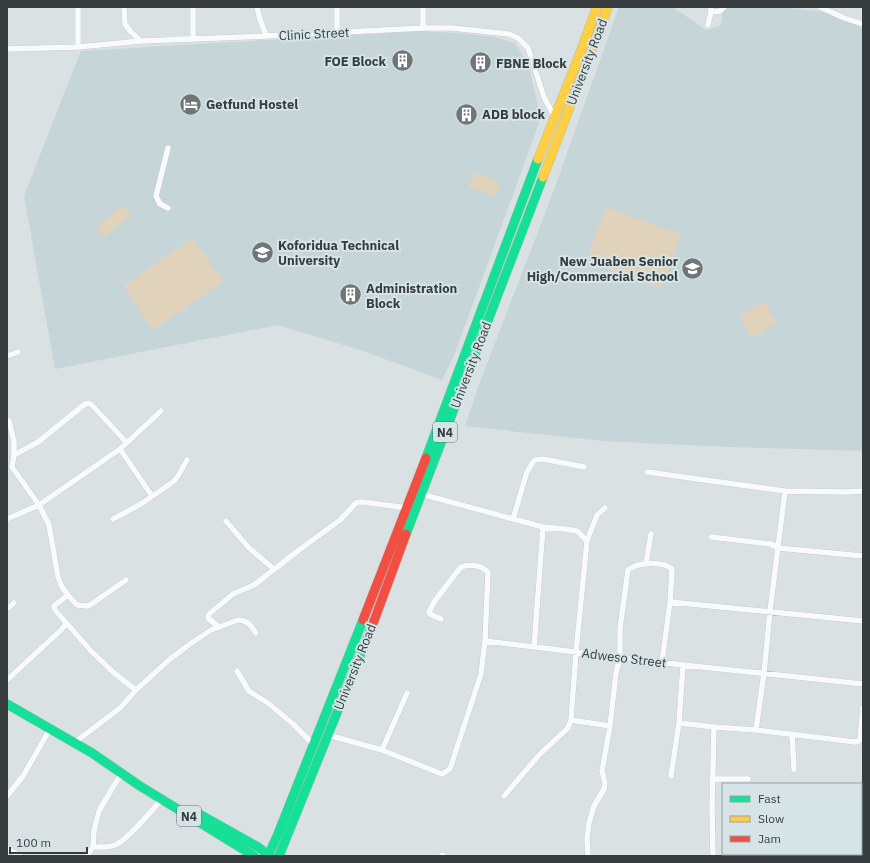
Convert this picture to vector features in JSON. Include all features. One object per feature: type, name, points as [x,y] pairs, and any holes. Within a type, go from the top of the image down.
[{"type":"highway","name":"University Road","points":[[269,856],[407,508],[579,56],[596,7]]},
{"type":"highway","name":"University Road","points":[[279,856],[376,613],[608,7]]},
{"type":"highway","name":"N4","points":[[7,704],[123,773],[140,786],[162,799],[256,852],[269,856]]},
{"type":"highway","name":"N4","points":[[123,773],[142,780],[256,852]]},
{"type":"highway","points":[[256,852],[268,846],[278,834]]},
{"type":"highway","points":[[284,844],[284,856]]},
{"type":"street","points":[[78,7],[78,47]]},
{"type":"street","points":[[124,7],[125,24],[141,41]]},
{"type":"street","points":[[193,7],[193,39]]},
{"type":"street","points":[[257,7],[266,36]]},
{"type":"street","points":[[337,7],[338,32]]},
{"type":"street","points":[[422,28],[423,7]]},
{"type":"street","points":[[708,25],[711,10],[720,10],[724,7]]},
{"type":"street","points":[[820,7],[844,18],[863,24]]},
{"type":"street","name":"Clinic Street","points":[[7,49],[78,47],[141,41],[422,28],[452,28],[509,34],[518,38],[528,48],[544,97],[562,128]]},
{"type":"street","points":[[168,148],[156,196],[160,204],[168,208]]},
{"type":"street","points":[[7,356],[18,352]]},
{"type":"street","points":[[14,455],[38,442],[88,403],[92,405],[127,444]]},
{"type":"street","points":[[7,519],[39,505],[120,449],[161,411]]},
{"type":"street","points":[[7,420],[9,421],[14,441],[12,467],[39,505],[49,525],[58,576],[62,587],[77,605],[86,606],[90,605],[126,580]]},
{"type":"street","points":[[120,449],[152,496]]},
{"type":"street","points":[[513,519],[527,472],[535,460],[543,459],[584,467]]},
{"type":"street","points":[[113,519],[141,504],[173,482],[187,460]]},
{"type":"street","points":[[647,472],[785,491],[863,491]]},
{"type":"street","points":[[756,730],[785,491]]},
{"type":"street","points":[[421,494],[543,527],[565,528],[577,531],[587,541]]},
{"type":"street","points":[[219,627],[208,618],[209,614],[233,594],[254,585],[274,570],[340,520],[356,503],[359,502],[407,508]]},
{"type":"street","points":[[504,796],[539,755],[568,728],[571,720],[587,541],[597,515],[604,508]]},
{"type":"street","points":[[226,521],[249,548],[274,570]]},
{"type":"street","points":[[534,648],[543,527]]},
{"type":"street","points":[[646,563],[651,534]]},
{"type":"street","points":[[711,537],[771,544],[778,548],[863,556]]},
{"type":"street","points":[[588,856],[587,839],[589,823],[594,806],[604,789],[605,783],[602,771],[610,726],[616,673],[620,657],[620,628],[628,570],[646,563],[668,565],[672,569],[670,602],[662,662]]},
{"type":"street","points":[[328,735],[382,750],[442,774],[450,769],[481,674],[485,641],[488,572],[486,570],[477,566],[464,566],[460,568],[434,602],[429,612],[430,614],[441,619]]},
{"type":"street","points":[[68,595],[55,605],[55,610],[66,624],[107,667],[136,690]]},
{"type":"street","points":[[670,602],[863,621]]},
{"type":"street","points":[[7,609],[14,603]]},
{"type":"street","points":[[74,743],[120,708],[136,690],[170,659],[211,630],[238,620],[242,620],[247,621],[256,633]]},
{"type":"street","points":[[7,680],[66,624]]},
{"type":"street","name":"Adweso Street","points":[[485,641],[683,665],[863,684]]},
{"type":"street","points":[[671,776],[679,723],[683,665]]},
{"type":"street","points":[[237,671],[249,691],[268,703],[293,724],[314,745]]},
{"type":"street","points":[[382,750],[407,693]]},
{"type":"street","points":[[679,723],[756,730],[855,742],[859,741],[860,739],[863,707]]},
{"type":"street","points":[[571,720],[610,726]]},
{"type":"street","points":[[713,856],[712,779],[714,727]]},
{"type":"street","points":[[7,796],[23,776],[50,729]]},
{"type":"street","points":[[792,734],[794,769]]},
{"type":"street","points":[[87,856],[93,847],[94,832],[99,811],[123,773]]},
{"type":"street","points":[[712,779],[748,779]]},
{"type":"street","points":[[93,847],[116,845],[121,842],[162,799]]},
{"type":"street","points":[[7,848],[20,856]]},
{"type":"shaded area","name":"New Juaben Senior High/Commercial School","points":[[619,7],[673,7],[706,30],[721,25],[723,7],[783,7],[824,12],[863,28],[863,451],[604,441],[465,426],[478,387],[551,198]]},
{"type":"shaded area","name":"Koforidua Technical University","points":[[422,31],[495,37],[515,43],[528,64],[541,118],[455,353],[442,380],[363,351],[278,325],[55,369],[24,196],[81,51]]},
{"type":"shaded area","points":[[474,172],[500,182],[495,196],[468,187]]},
{"type":"shaded area","points":[[123,205],[131,215],[104,237],[96,227]]},
{"type":"shaded area","points":[[606,207],[681,235],[661,289],[586,261]]},
{"type":"shaded area","points":[[193,238],[223,282],[153,330],[123,286]]},
{"type":"shaded area","points":[[763,301],[777,322],[752,338],[739,317]]},
{"type":"traffic: fast","points":[[426,458],[538,159]]},
{"type":"traffic: fast","points":[[406,534],[543,177]]},
{"type":"traffic: fast","points":[[268,856],[363,620]]},
{"type":"traffic: fast","points":[[279,856],[374,621]]},
{"type":"traffic: fast","points":[[7,704],[92,753],[140,786],[254,856]]},
{"type":"traffic: fast","points":[[199,814],[258,847],[270,856]]},
{"type":"traffic: slow","points":[[538,159],[597,7]]},
{"type":"traffic: slow","points":[[543,177],[608,7]]},
{"type":"traffic: jam","points":[[363,620],[426,458]]},
{"type":"traffic: jam","points":[[374,621],[406,534]]},
{"type":"place","name":"FOE Block","points":[[402,61]]},
{"type":"place","name":"FBNE Block","points":[[480,63]]},
{"type":"place","name":"Getfund Hostel","points":[[191,104]]},
{"type":"place","name":"ADB block","points":[[466,114]]},
{"type":"place","name":"Koforidua Technical University","points":[[263,252]]},
{"type":"place","name":"New Juaben Senior High/Commercial School","points":[[693,268]]},
{"type":"place","name":"Administration Block","points":[[350,295]]}]
